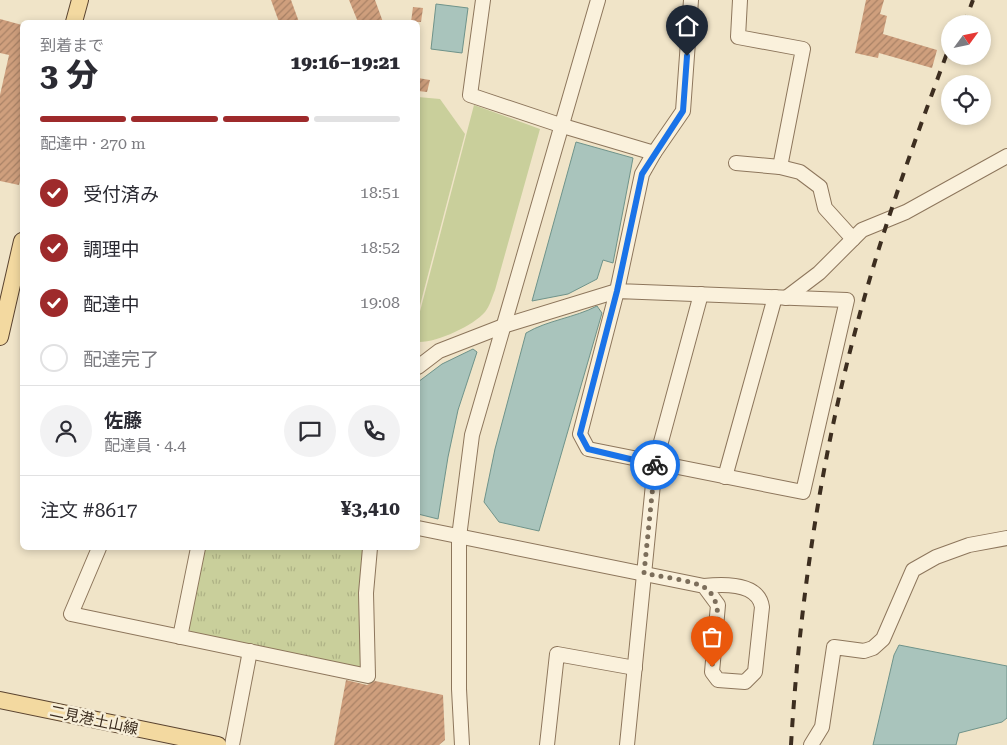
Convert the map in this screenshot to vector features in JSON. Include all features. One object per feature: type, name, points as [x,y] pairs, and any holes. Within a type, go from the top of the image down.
[{"type":"main road","points":[[75,20],[80,0]]},
{"type":"main road","points":[[0,337],[20,250]]},
{"type":"main road","name":"二見港土山線","points":[[0,700],[218,745]]},
{"type":"street","points":[[483,0],[470,95],[562,126],[654,153]]},
{"type":"street","points":[[462,745],[459,689],[459,537],[472,435],[506,326],[598,0]]},
{"type":"street","points":[[420,365],[439,351],[506,326],[617,291],[847,300],[803,492],[655,464],[588,449],[580,434],[617,291],[642,174],[683,111],[691,0]]},
{"type":"street","points":[[740,0],[738,37],[803,49],[780,167]]},
{"type":"street","points":[[725,477],[781,298],[819,272],[862,230],[906,212],[1007,156]]},
{"type":"street","points":[[736,163],[780,167],[800,172],[820,187],[825,208],[853,239]]},
{"type":"street","points":[[627,745],[655,464],[701,294]]},
{"type":"street","points":[[420,528],[704,586],[721,584],[751,590],[761,600],[755,672],[745,682],[718,680],[712,672],[718,605],[704,586]]},
{"type":"street","points":[[811,745],[822,727],[834,647],[864,651],[873,648],[883,639],[913,570],[936,557],[969,545],[1007,538]]},
{"type":"street","points":[[97,550],[71,614],[368,676],[366,593],[370,550]]},
{"type":"street","points":[[180,637],[198,550]]},
{"type":"street","points":[[232,745],[250,651]]},
{"type":"street","points":[[547,745],[558,654],[635,668]]},
{"type":"green space","points":[[420,97],[440,99],[465,134],[420,305]]},
{"type":"green space","points":[[474,105],[540,129],[495,290],[485,312],[472,323],[454,333],[434,340],[420,342],[420,311]]},
{"type":"green space","points":[[205,550],[364,550],[362,664],[358,668],[192,633],[188,627]]},
{"type":"water","points":[[436,4],[468,8],[462,53],[431,49]]},
{"type":"water","points":[[576,142],[633,158],[613,263],[603,260],[597,279],[568,294],[532,301]]},
{"type":"water","points":[[597,306],[602,313],[539,531],[499,522],[484,502],[495,449],[526,333]]},
{"type":"water","points":[[473,349],[477,352],[458,410],[438,519],[420,514],[420,380],[442,364]]},
{"type":"water","points":[[899,645],[1007,666],[1007,718],[1002,722],[959,733],[956,745],[873,745],[894,655]]},
{"type":"building","points":[[271,0],[291,0],[298,20],[278,20]]},
{"type":"building","points":[[349,0],[375,0],[382,20],[357,20]]},
{"type":"building","points":[[866,0],[884,0],[880,14],[887,16],[883,34],[937,50],[932,68],[879,53],[878,58],[855,53]]},
{"type":"building","points":[[413,7],[423,8],[421,22],[420,20],[411,20]]},
{"type":"building","points":[[0,19],[20,24],[19,185],[0,181],[0,95],[9,55],[0,53]]},
{"type":"building","points":[[420,78],[430,80],[427,92],[420,91]]},
{"type":"building","points":[[346,680],[367,685],[375,681],[443,695],[445,740],[439,745],[334,745]]},
{"type":"railway","points":[[967,15],[973,0]]},
{"type":"railway","points":[[791,745],[800,632],[807,576],[825,464],[849,353],[883,235],[943,65]]},
{"type":"way so far","points":[[655,465],[644,573],[704,586],[714,598],[718,605],[718,611],[712,667]]},
{"type":"route","points":[[655,465],[588,449],[580,434],[617,291],[642,174],[683,111],[687,56]]}]
